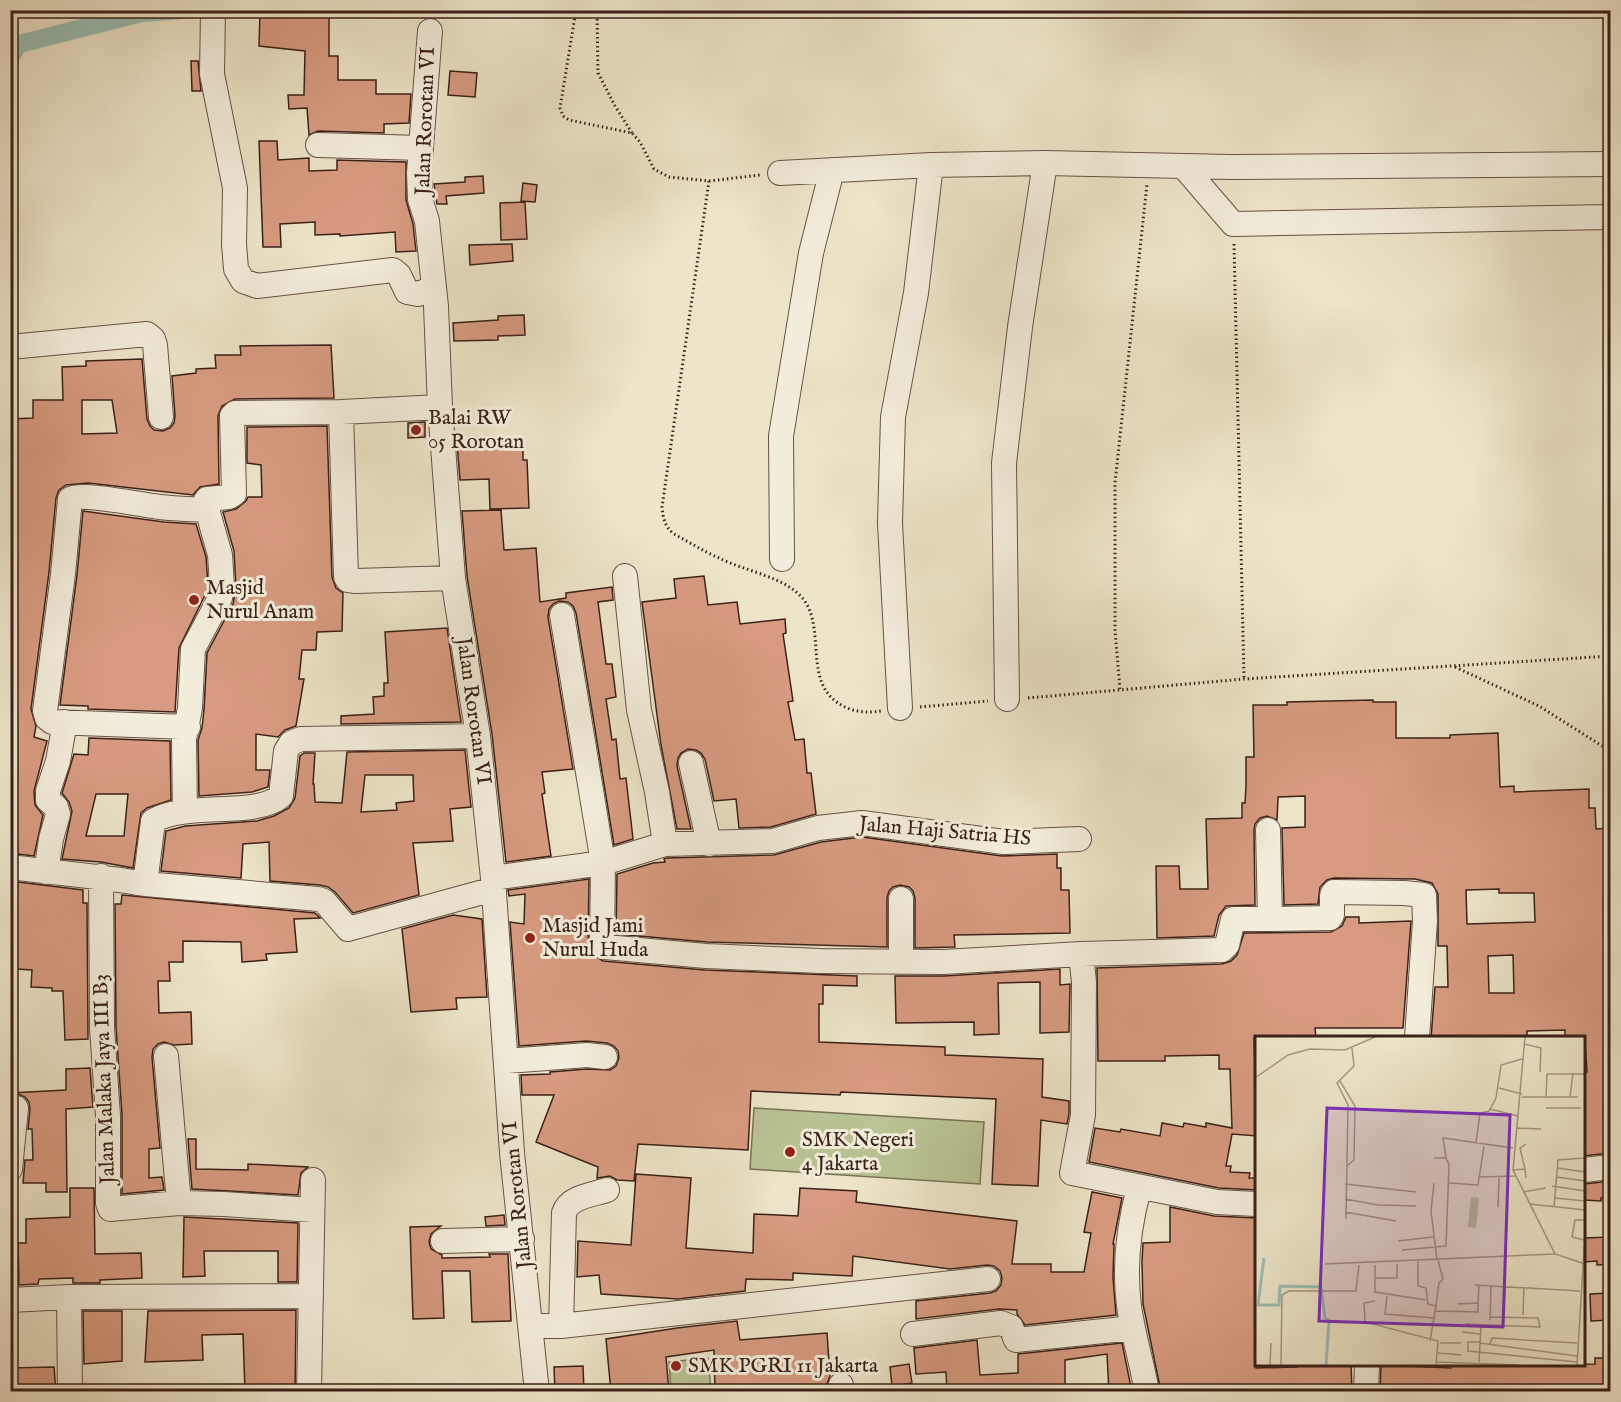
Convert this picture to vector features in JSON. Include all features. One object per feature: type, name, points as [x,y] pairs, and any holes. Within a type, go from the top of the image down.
[{"type":"street","points":[[213,11],[212,74],[235,188],[236,269],[243,281],[257,286],[393,270],[399,275],[407,292],[418,294],[434,288]]},
{"type":"street","name":"Jalan Rorotan VI","points":[[430,31],[419,173],[420,199],[427,221],[434,288],[453,578],[478,736],[493,884],[512,1153],[532,1326],[537,1392]]},
{"type":"street","points":[[318,145],[421,148]]},
{"type":"street","points":[[1007,699],[1004,463],[1020,327],[1046,163]]},
{"type":"street","points":[[780,173],[931,165],[1046,163],[1184,167],[1611,164]]},
{"type":"street","points":[[900,708],[890,523],[892,417],[916,293],[931,165]]},
{"type":"street","points":[[1184,167],[1233,224],[1611,217]]},
{"type":"street","points":[[782,559],[781,436],[811,253],[832,170]]},
{"type":"street","points":[[10,347],[147,334],[153,339],[155,345],[161,417]]},
{"type":"street","points":[[185,811],[184,739],[188,727],[193,649],[220,598],[222,586],[220,555],[205,502],[207,499],[229,497],[234,494],[231,421],[235,413],[341,412],[441,407]]},
{"type":"street","points":[[341,412],[346,578],[351,581],[453,578]]},
{"type":"street","points":[[188,727],[52,722],[47,718],[45,711],[63,574],[70,499],[73,497],[87,498],[159,507],[208,510]]},
{"type":"street","points":[[625,576],[639,710],[657,792],[665,844]]},
{"type":"street","points":[[562,615],[603,863],[602,944],[605,947],[718,956],[901,962],[1222,950],[1227,945],[1233,920],[1330,918],[1334,892],[1424,895],[1425,921],[1417,1036]]},
{"type":"street","points":[[46,872],[58,814],[57,808],[48,800],[48,791],[58,761],[65,722]]},
{"type":"street","points":[[10,867],[80,876],[101,876],[145,884],[153,821],[185,811],[232,808],[275,801],[281,795],[286,751],[291,743],[301,739],[478,736]]},
{"type":"street","points":[[691,763],[709,844]]},
{"type":"street","name":"Jalan Haji Satria HS","points":[[145,884],[318,899],[326,903],[348,929],[493,884],[603,863],[665,844],[772,841],[818,828],[862,823],[1004,842],[1079,839]]},
{"type":"street","points":[[1268,830],[1270,919]]},
{"type":"street","name":"Jalan Malaka Jaya III B3","points":[[101,876],[102,1019],[108,1116],[108,1203],[110,1209],[113,1210],[179,1203]]},
{"type":"street","points":[[901,899],[901,962]]},
{"type":"street","points":[[1081,954],[1084,981],[1083,1115],[1071,1171],[1073,1174],[1217,1202],[1255,1204]]},
{"type":"street","points":[[166,1056],[179,1203],[312,1210]]},
{"type":"street","points":[[506,1060],[577,1056],[605,1057]]},
{"type":"street","points":[[10,1169],[15,1108]]},
{"type":"street","points":[[1585,1170],[1611,1167]]},
{"type":"street","points":[[309,1392],[313,1180]]},
{"type":"street","points":[[1139,1188],[1131,1217],[1127,1272],[1133,1329],[1147,1392]]},
{"type":"street","points":[[561,1326],[564,1213],[567,1205],[572,1201],[607,1190]]},
{"type":"street","points":[[443,1240],[522,1239]]},
{"type":"street","points":[[532,1326],[561,1326],[988,1279]]},
{"type":"street","points":[[10,1300],[69,1297],[311,1296]]},
{"type":"street","points":[[69,1297],[70,1392]]},
{"type":"street","points":[[913,1334],[1001,1323],[1011,1327],[1016,1340],[1133,1329]]},
{"type":"street","points":[[1366,1392],[1367,1366]]},
{"type":"path","points":[[576,10],[560,108],[563,116],[569,120],[632,133]]},
{"type":"path","points":[[597,10],[598,73],[615,106],[640,142],[654,169],[669,177],[709,181],[780,173]]},
{"type":"path","points":[[1120,690],[1115,632],[1114,483],[1150,165]]},
{"type":"path","points":[[709,181],[662,507],[663,518],[668,529],[674,534],[720,559],[793,588],[806,602],[812,622],[818,672],[823,686],[835,702],[850,710],[872,713],[900,708],[1244,679],[1611,656]]},
{"type":"path","points":[[1233,224],[1244,679]]},
{"type":"path","points":[[1454,666],[1539,706],[1611,751]]},
{"type":"green space","points":[[754,1108],[984,1122],[980,1184],[750,1169]]},
{"type":"green space","points":[[708,1358],[711,1391],[671,1391],[669,1362]]},
{"type":"building","points":[[329,10],[329,56],[338,56],[338,80],[376,80],[376,94],[411,94],[409,123],[384,124],[384,133],[318,131],[309,135],[307,108],[289,109],[288,95],[304,95],[305,51],[259,46],[260,13]]},
{"type":"building","points":[[191,61],[198,61],[201,91],[192,91]]},
{"type":"building","points":[[450,71],[477,73],[475,97],[448,95]]},
{"type":"building","points":[[259,141],[277,141],[278,160],[309,158],[309,171],[337,170],[337,160],[406,162],[406,200],[413,224],[416,251],[396,252],[395,232],[340,236],[340,234],[315,235],[315,222],[280,224],[281,247],[263,247]]},
{"type":"building","points":[[483,176],[484,193],[446,196],[447,204],[437,204],[434,184],[465,182],[465,177]]},
{"type":"building","points":[[523,183],[537,185],[535,202],[521,201]]},
{"type":"building","points":[[525,202],[527,239],[501,240],[500,203]]},
{"type":"building","points":[[512,244],[513,261],[470,265],[469,245]]},
{"type":"building","points":[[524,315],[525,335],[498,336],[498,340],[454,341],[453,323],[498,320],[498,316]]},
{"type":"building","points":[[331,345],[334,398],[235,399],[222,406],[218,416],[219,484],[200,487],[193,495],[88,483],[66,485],[59,490],[56,498],[31,709],[36,726],[34,737],[47,741],[34,791],[35,805],[43,815],[34,856],[10,853],[10,419],[33,418],[33,400],[63,400],[62,367],[86,366],[86,361],[142,359],[147,419],[154,430],[163,431],[174,423],[172,376],[196,373],[196,369],[216,368],[215,355],[241,355],[240,346]],"holes":[[[82,400],[112,400],[117,433],[82,434]]]},
{"type":"building","name":"Balai RW 05 Rorotan","points":[[425,422],[425,437],[408,438],[408,423]]},
{"type":"building","points":[[327,426],[332,577],[336,588],[343,593],[342,631],[317,632],[316,650],[302,650],[299,679],[304,679],[296,726],[285,730],[278,737],[256,734],[256,770],[270,770],[268,787],[252,792],[199,796],[198,740],[204,709],[207,653],[233,604],[236,588],[234,551],[223,512],[236,509],[248,497],[262,497],[261,465],[247,463],[247,427]]},
{"type":"building","points":[[483,441],[484,445],[523,444],[523,460],[527,460],[529,508],[490,509],[489,479],[460,480],[457,443]]},
{"type":"building","points":[[501,510],[504,550],[536,548],[540,602],[566,598],[566,593],[612,587],[613,600],[598,602],[606,664],[612,664],[616,697],[606,699],[612,740],[616,739],[620,779],[626,778],[633,839],[614,845],[576,613],[568,602],[559,601],[549,609],[548,617],[573,769],[542,772],[545,793],[542,794],[551,856],[506,862],[492,734],[467,576],[462,511]]},
{"type":"building","points":[[83,511],[196,524],[206,557],[208,585],[179,648],[175,712],[88,709],[88,706],[60,705]]},
{"type":"building","points":[[704,576],[708,605],[737,602],[740,624],[785,619],[786,633],[783,634],[793,701],[788,702],[795,740],[804,739],[807,773],[811,773],[816,814],[771,827],[739,828],[736,799],[714,801],[705,759],[696,750],[688,749],[681,753],[677,766],[691,829],[677,829],[661,745],[642,602],[676,598],[674,579]]},
{"type":"building","points":[[447,628],[461,722],[341,724],[341,716],[374,714],[373,697],[384,696],[384,683],[388,683],[385,632]]},
{"type":"building","points":[[1373,700],[1373,702],[1396,702],[1396,738],[1450,738],[1450,735],[1498,733],[1500,787],[1514,786],[1514,792],[1589,789],[1589,808],[1595,808],[1596,829],[1611,828],[1611,1107],[1603,1107],[1604,1136],[1609,1136],[1608,1153],[1585,1156],[1585,1072],[1587,1072],[1585,1036],[1565,1036],[1565,1030],[1527,1031],[1527,1036],[1431,1036],[1435,987],[1448,987],[1447,946],[1438,946],[1438,894],[1432,883],[1415,879],[1334,878],[1327,880],[1320,887],[1318,904],[1284,905],[1282,828],[1305,827],[1305,796],[1278,797],[1277,820],[1267,816],[1260,818],[1255,824],[1255,905],[1226,906],[1219,915],[1214,936],[1157,938],[1156,866],[1179,866],[1180,889],[1208,889],[1206,819],[1242,818],[1242,803],[1245,803],[1246,757],[1254,757],[1253,705],[1287,705],[1287,702]],"holes":[[[1499,889],[1499,893],[1534,893],[1535,922],[1467,924],[1466,890]],[[1513,955],[1514,993],[1489,993],[1488,956]]]},
{"type":"building","points":[[89,738],[170,741],[171,800],[147,808],[141,813],[133,868],[101,862],[62,859],[72,811],[62,793],[74,754],[88,755]],"holes":[[[96,794],[128,794],[124,836],[86,836]]]},
{"type":"building","points":[[465,750],[471,807],[450,809],[453,841],[413,843],[419,895],[353,913],[328,887],[270,881],[269,842],[243,844],[241,878],[161,871],[166,831],[185,826],[257,821],[289,808],[295,798],[300,756],[304,753],[315,753],[313,784],[315,802],[342,803],[347,752]],"holes":[[[365,775],[413,775],[414,801],[396,803],[397,810],[361,812]]]},
{"type":"building","points":[[862,837],[1002,856],[1057,854],[1057,868],[1061,868],[1061,890],[1069,890],[1070,933],[954,935],[955,947],[915,948],[915,898],[909,887],[900,885],[889,891],[887,898],[887,947],[707,942],[616,934],[617,874],[653,863],[665,862],[664,859],[667,858],[774,855],[821,842]]},
{"type":"building","points":[[589,879],[588,944],[592,954],[603,961],[705,970],[857,976],[857,986],[823,985],[823,1004],[819,1004],[819,1042],[945,1047],[945,1055],[1043,1059],[1042,1097],[1069,1101],[1069,1114],[1067,1124],[1041,1120],[1038,1186],[992,1184],[996,1099],[841,1092],[840,1095],[751,1091],[748,1150],[638,1144],[634,1181],[617,1180],[610,1176],[597,1178],[598,1167],[536,1142],[554,1095],[522,1095],[521,1075],[587,1069],[610,1070],[616,1066],[619,1058],[614,1046],[607,1043],[586,1041],[519,1046],[510,922],[524,924],[525,894],[509,896],[508,890]]},
{"type":"building","points":[[18,882],[83,890],[83,903],[87,903],[88,1039],[65,1040],[63,991],[31,987],[32,970],[17,969],[17,958],[10,958],[10,916],[15,916]]},
{"type":"building","points":[[122,895],[315,913],[320,918],[294,919],[297,952],[266,954],[267,960],[242,962],[241,942],[183,941],[183,962],[169,962],[170,981],[158,981],[159,1013],[191,1012],[192,1044],[174,1045],[164,1042],[153,1049],[152,1057],[160,1148],[149,1149],[149,1178],[162,1177],[164,1190],[122,1194],[122,1115],[116,1027],[115,904],[121,904]]},
{"type":"building","points":[[453,915],[482,919],[487,997],[456,998],[457,1009],[411,1012],[402,929]]},
{"type":"building","points":[[1346,917],[1359,917],[1359,923],[1411,921],[1403,1028],[1315,1028],[1316,1036],[1255,1036],[1255,1136],[1232,1134],[1226,1166],[1231,1166],[1230,1172],[1250,1173],[1249,1178],[1255,1178],[1255,1190],[1219,1188],[1089,1162],[1095,1128],[1120,1132],[1121,1129],[1160,1136],[1162,1123],[1183,1127],[1184,1123],[1206,1127],[1206,1123],[1232,1128],[1230,1069],[1219,1069],[1219,1055],[1165,1056],[1165,1061],[1098,1061],[1097,968],[1222,964],[1231,961],[1237,955],[1244,933],[1331,932],[1342,926]]},
{"type":"building","points":[[1060,969],[1060,985],[1070,984],[1069,1032],[1040,1033],[1040,982],[998,983],[999,1034],[974,1035],[974,1022],[896,1023],[895,976],[944,976]]},
{"type":"building","points":[[90,1068],[93,1107],[66,1109],[67,1192],[46,1192],[46,1183],[23,1183],[25,1160],[33,1160],[32,1129],[28,1129],[29,1102],[25,1097],[18,1094],[10,1095],[10,1093],[66,1090],[66,1069]]},
{"type":"building","points":[[188,1139],[196,1139],[196,1169],[248,1170],[248,1164],[308,1167],[301,1173],[298,1195],[192,1189]]},
{"type":"building","points":[[636,1174],[691,1178],[686,1248],[753,1253],[754,1214],[798,1216],[800,1188],[857,1191],[856,1202],[1017,1221],[1012,1264],[1051,1264],[1051,1272],[1084,1272],[1091,1233],[1084,1232],[1092,1192],[1122,1198],[1113,1244],[1116,1315],[1025,1325],[1017,1314],[1017,1310],[999,1309],[916,1319],[916,1301],[996,1291],[1001,1285],[1000,1271],[994,1266],[987,1265],[950,1269],[853,1256],[852,1276],[793,1273],[793,1280],[746,1279],[745,1291],[678,1299],[601,1294],[599,1275],[577,1277],[578,1241],[631,1245]]},
{"type":"building","points":[[1611,1181],[1611,1197],[1601,1198],[1601,1201],[1585,1200],[1585,1184]]},
{"type":"building","points":[[70,1188],[94,1188],[95,1254],[141,1253],[142,1278],[100,1280],[100,1283],[73,1283],[73,1278],[39,1279],[38,1284],[19,1285],[18,1243],[26,1243],[26,1219],[70,1217]]},
{"type":"building","points":[[1170,1207],[1214,1216],[1255,1218],[1256,1368],[1351,1366],[1352,1392],[1161,1392],[1143,1304],[1143,1243],[1170,1242]]},
{"type":"building","points":[[504,1215],[505,1225],[486,1226],[485,1217]]},
{"type":"building","points":[[184,1217],[298,1223],[297,1282],[278,1282],[278,1251],[204,1251],[205,1276],[183,1277]]},
{"type":"building","points":[[441,1226],[431,1234],[429,1242],[431,1249],[442,1255],[442,1258],[490,1257],[489,1254],[508,1254],[511,1321],[472,1322],[470,1271],[442,1271],[444,1318],[413,1319],[410,1227]]},
{"type":"building","points":[[1611,1237],[1611,1264],[1597,1265],[1597,1261],[1585,1262],[1585,1238]]},
{"type":"building","points":[[1611,1293],[1611,1320],[1591,1321],[1590,1294]]},
{"type":"building","points":[[296,1310],[295,1392],[245,1392],[243,1334],[202,1335],[203,1360],[145,1362],[148,1311]]},
{"type":"building","points":[[83,1311],[122,1311],[122,1361],[84,1364]]},
{"type":"building","points":[[737,1321],[740,1340],[827,1333],[830,1376],[827,1392],[715,1392],[714,1350],[666,1357],[669,1392],[611,1392],[606,1339]]},
{"type":"building","points":[[977,1340],[980,1375],[1018,1373],[1018,1354],[1122,1343],[1132,1392],[1109,1392],[1107,1354],[1065,1360],[1065,1392],[947,1392],[946,1372],[916,1374],[914,1348]]},
{"type":"building","points":[[1595,1358],[1611,1358],[1611,1375],[1606,1392],[1380,1392],[1381,1366],[1451,1368],[1451,1366],[1585,1366],[1585,1364],[1595,1364]]},
{"type":"building","points":[[909,1364],[912,1383],[892,1386],[890,1367]]},
{"type":"building","points":[[583,1366],[584,1392],[555,1392],[554,1367]]},
{"type":"building","points":[[54,1367],[56,1392],[10,1392],[10,1368]]},
{"type":"waterway","points":[[10,58],[19,44],[142,13],[181,10]]},
{"type":"place","name":"Balai RW 05 Rorotan","points":[[416,430]]},
{"type":"place","name":"Masjid Nurul Anam","points":[[194,600]]},
{"type":"place","name":"Masjid Jami Nurul Huda","points":[[530,938]]},
{"type":"place","name":"SMK Negeri 4 Jakarta","points":[[790,1152]]},
{"type":"place","name":"SMK PGRI 11 Jakarta","points":[[676,1366]]}]
